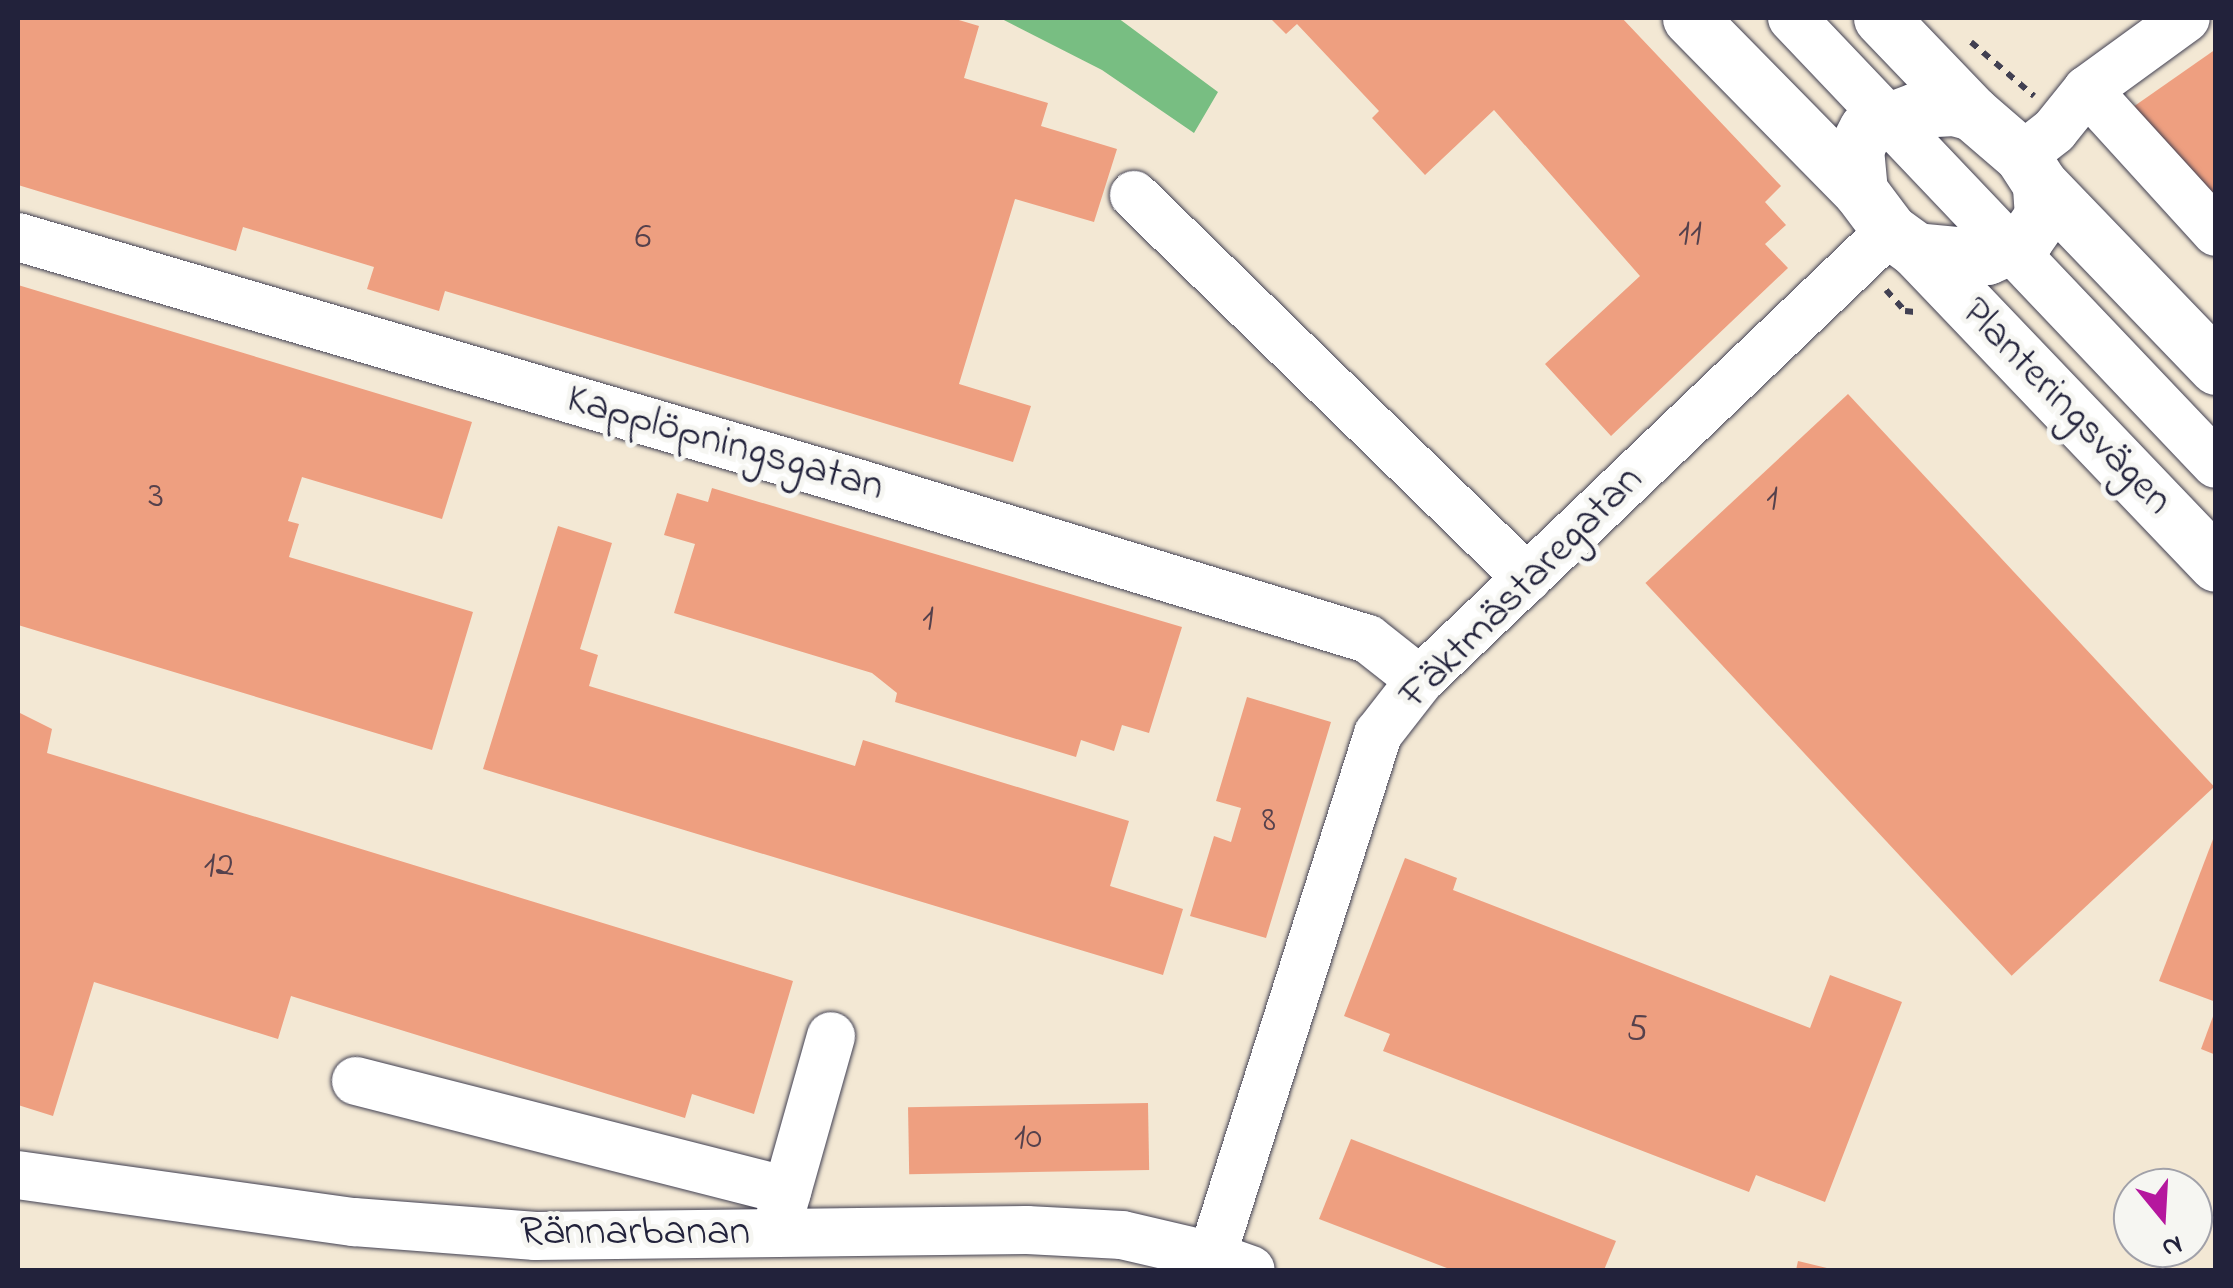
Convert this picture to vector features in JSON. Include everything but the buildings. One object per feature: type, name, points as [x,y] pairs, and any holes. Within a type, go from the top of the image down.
[{"type":"main road","name":"Planteringsvägen","points":[[1690,18],[2216,564]]},
{"type":"main road","points":[[1881,18],[2216,367]]},
{"type":"main road","points":[[1972,113],[1934,107],[1888,118],[1859,139],[1889,224],[1966,258],[1987,257],[2010,248],[2038,228],[2043,202],[2031,170]]},
{"type":"street","points":[[1792,18],[2216,464]]},
{"type":"street","points":[[2031,170],[2074,104],[2166,23]]},
{"type":"street","points":[[2074,104],[2216,232]]},
{"type":"street","points":[[1134,195],[1528,578]]},
{"type":"street","name":"Fäktmästaregatan","points":[[1232,1263],[1378,734],[1420,680],[1889,224]]},
{"type":"street","name":"Kapplöpningsgatan","points":[[18,236],[838,477],[1368,639],[1420,680]]},
{"type":"street","points":[[356,1081],[781,1212],[831,1036]]},
{"type":"street","name":"Rännarbanan","points":[[18,1175],[354,1222],[498,1234],[781,1212],[848,1251],[1026,1230],[1103,1234],[1232,1263]]},
{"type":"path","points":[[1956,30],[2074,104]]},
{"type":"green space","points":[[1000,18],[1118,18],[1218,92],[1194,133],[1102,70]]}]
